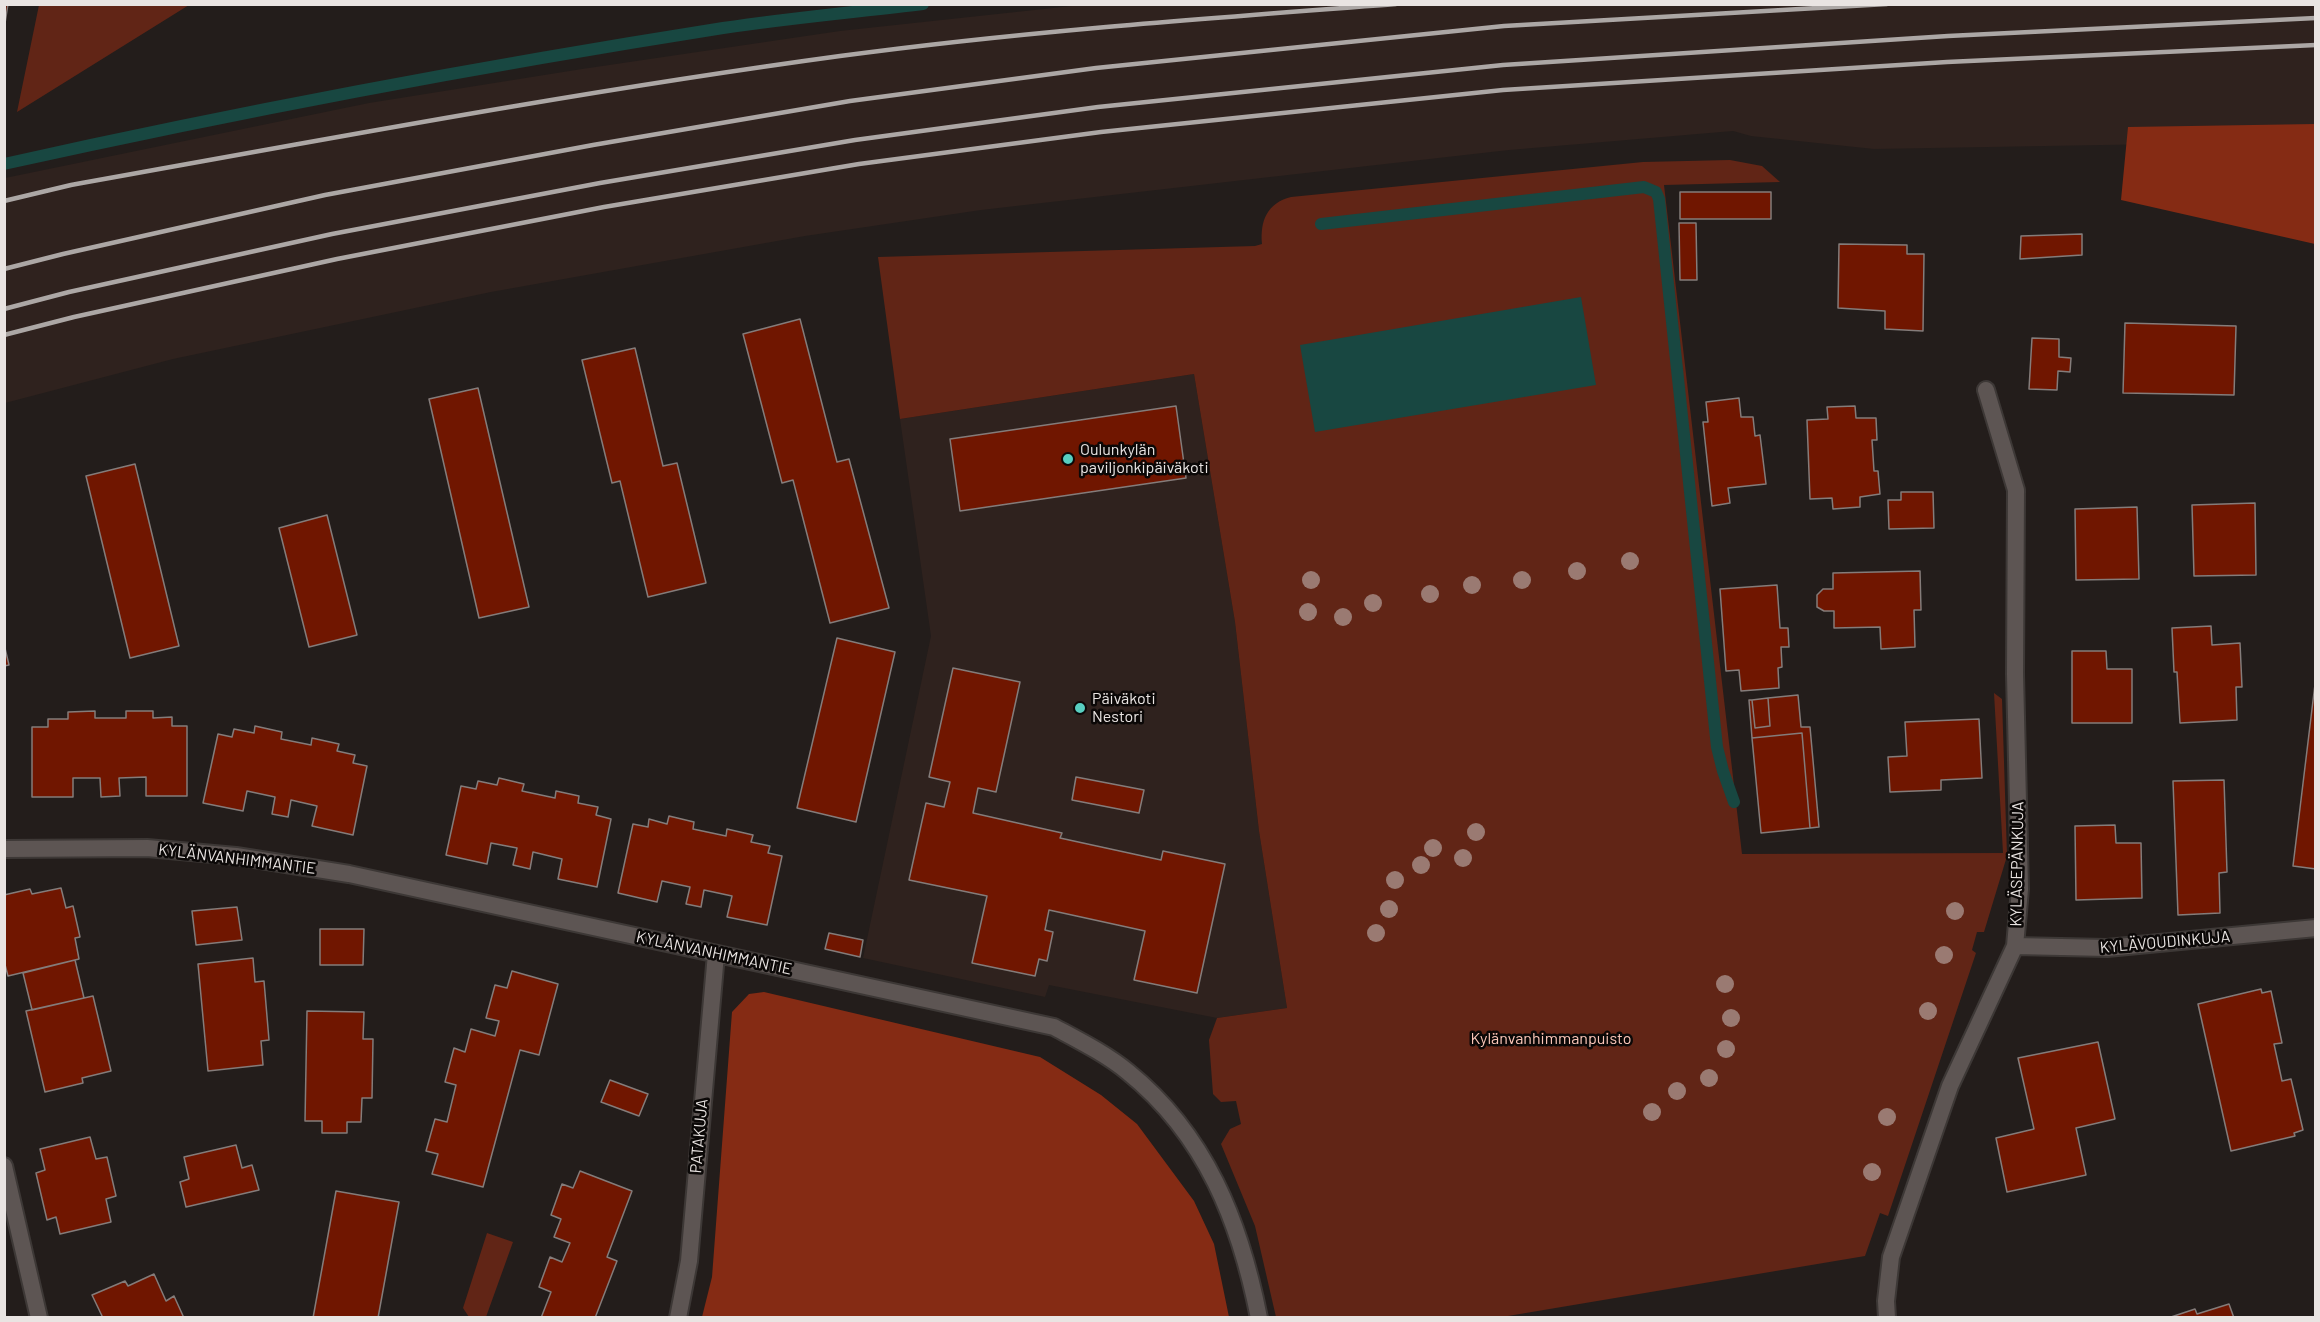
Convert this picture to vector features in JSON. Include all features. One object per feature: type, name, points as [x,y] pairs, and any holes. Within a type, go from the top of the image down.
[{"type":"street","name":"KYLÄSEPÄNKUJA","points":[[1887,1317],[1886,1301],[1891,1257],[1946,1097],[2015,946],[2020,889],[2015,674],[2016,490],[1986,390]]},
{"type":"street","name":"KYLÄNVANHIMMANTIE","points":[[4,849],[147,848],[236,856],[393,883],[1054,1027],[1094,1048],[1128,1072],[1158,1099],[1190,1135],[1215,1180],[1238,1236],[1259,1317]]},
{"type":"street","name":"KYLÄVOUDINKUJA","points":[[2015,946],[2107,948],[2316,928]]},
{"type":"street","name":"PATAKUJA","points":[[678,1317],[689,1261],[716,954]]},
{"type":"street","points":[[4,1166],[39,1317]]},
{"type":"shaded area","points":[[1090,4],[2315,5],[2315,139],[1874,149],[1751,136],[1733,131],[1509,150],[981,210],[805,236],[491,292],[173,359],[5,403],[5,178],[369,103],[840,31]]},
{"type":"shaded area","points":[[2315,124],[2315,244],[2121,200],[2128,127]]},
{"type":"shaded area","name":"Päiväkoti Nestori","points":[[1194,374],[1235,622],[1259,831],[1287,1008],[1217,1018],[1049,985],[1045,997],[863,958],[931,636],[900,419]]},
{"type":"shaded area","points":[[764,992],[1040,1057],[1101,1095],[1137,1124],[1194,1201],[1214,1244],[1229,1317],[702,1317],[712,1277],[732,1012],[749,994]]},
{"type":"green space","points":[[39,4],[189,5],[17,112]]},
{"type":"green space","name":"Kylänvanhimmanpuisto","points":[[1730,160],[1762,166],[1780,182],[1664,185],[1742,854],[2003,853],[1994,693],[2002,699],[2007,856],[1984,932],[1977,932],[1972,950],[1976,953],[1888,1216],[1880,1213],[1865,1256],[1502,1317],[1276,1317],[1255,1226],[1221,1144],[1230,1129],[1241,1124],[1236,1101],[1221,1102],[1213,1094],[1209,1040],[1217,1018],[1287,1008],[1259,831],[1235,622],[1194,374],[900,419],[878,257],[1255,246],[1262,244],[1262,228],[1271,208],[1291,197],[1643,162]]},
{"type":"green space","points":[[487,1233],[513,1242],[486,1317],[469,1317],[463,1308]]},
{"type":"water","points":[[1581,297],[1596,385],[1315,432],[1300,345]]},
{"type":"building","points":[[4,4],[8,4],[4,30]]},
{"type":"building","points":[[1680,192],[1771,192],[1771,219],[1680,219]]},
{"type":"building","points":[[1679,223],[1696,223],[1697,280],[1680,280]]},
{"type":"building","points":[[2082,234],[2082,255],[2020,259],[2021,236]]},
{"type":"building","points":[[1839,244],[1907,245],[1907,254],[1924,254],[1923,331],[1885,329],[1885,311],[1838,308]]},
{"type":"building","points":[[800,319],[837,462],[849,459],[889,608],[830,623],[793,480],[782,483],[743,334]]},
{"type":"building","points":[[2125,323],[2236,326],[2234,395],[2123,393]]},
{"type":"building","points":[[2032,338],[2059,339],[2059,357],[2071,358],[2070,372],[2058,371],[2057,390],[2029,389]]},
{"type":"building","points":[[635,348],[663,466],[677,463],[706,583],[648,597],[620,481],[612,483],[582,360]]},
{"type":"building","points":[[478,388],[529,607],[479,618],[429,399]]},
{"type":"building","points":[[1739,398],[1741,417],[1753,417],[1755,436],[1760,435],[1766,484],[1728,488],[1730,503],[1712,506],[1703,422],[1708,422],[1706,402]]},
{"type":"building","name":"Oulunkylän paviljonkipäiväkoti","points":[[1176,406],[1186,478],[960,511],[950,439]]},
{"type":"building","points":[[1855,406],[1856,418],[1876,418],[1877,440],[1872,440],[1874,471],[1878,471],[1880,494],[1860,497],[1860,507],[1833,509],[1832,498],[1810,499],[1807,420],[1828,419],[1827,407]]},
{"type":"building","points":[[135,464],[179,646],[130,658],[86,476]]},
{"type":"building","points":[[1901,492],[1933,492],[1934,528],[1889,529],[1888,500],[1901,500]]},
{"type":"building","points":[[2255,503],[2256,575],[2194,576],[2192,505]]},
{"type":"building","points":[[2137,507],[2139,579],[2076,580],[2075,509]]},
{"type":"building","points":[[327,515],[357,635],[309,647],[279,528]]},
{"type":"building","points":[[1920,571],[1921,610],[1914,610],[1915,647],[1881,649],[1880,627],[1834,628],[1834,611],[1824,611],[1817,607],[1817,595],[1823,589],[1833,589],[1833,573]]},
{"type":"building","points":[[1777,585],[1780,628],[1788,628],[1789,647],[1781,647],[1782,667],[1778,668],[1779,688],[1741,691],[1739,670],[1726,671],[1720,589]]},
{"type":"building","points":[[2211,626],[2212,645],[2240,643],[2242,687],[2236,687],[2237,720],[2180,723],[2172,628]]},
{"type":"building","points":[[837,638],[895,652],[856,822],[797,808]]},
{"type":"building","points":[[4,644],[9,665],[4,666]]},
{"type":"building","points":[[2072,651],[2106,651],[2107,669],[2132,669],[2132,723],[2072,723]]},
{"type":"building","points":[[953,668],[1020,682],[996,792],[978,788],[973,813],[1062,833],[1060,838],[1161,860],[1163,851],[1225,864],[1197,993],[1134,980],[1145,931],[1049,910],[1045,930],[1053,932],[1047,961],[1039,959],[1035,976],[972,963],[987,896],[909,880],[926,803],[944,807],[950,782],[929,777]]},
{"type":"building","points":[[2316,676],[2316,869],[2293,866]]},
{"type":"building","points":[[1798,695],[1801,727],[1810,727],[1819,827],[1810,828],[1802,733],[1752,738],[1749,700],[1752,700],[1755,728],[1770,726],[1768,698]]},
{"type":"building","points":[[1768,698],[1770,726],[1755,728],[1752,700]]},
{"type":"building","points":[[95,711],[95,718],[126,718],[126,711],[153,711],[153,718],[172,717],[172,726],[187,726],[187,796],[146,796],[146,777],[119,778],[120,796],[101,797],[100,778],[73,778],[73,797],[32,797],[32,727],[48,727],[48,719],[68,719],[68,712]]},
{"type":"building","points":[[1979,719],[1982,778],[1941,780],[1941,790],[1890,792],[1888,757],[1907,756],[1905,722]]},
{"type":"building","points":[[255,726],[282,732],[281,739],[311,745],[312,738],[339,744],[337,751],[355,755],[353,763],[367,766],[353,835],[312,826],[317,806],[291,800],[288,817],[272,814],[275,797],[247,791],[243,811],[203,803],[218,734],[232,737],[234,729],[254,733]]},
{"type":"building","points":[[1802,733],[1810,828],[1761,833],[1752,738]]},
{"type":"building","points":[[1076,777],[1144,790],[1139,813],[1072,800]]},
{"type":"building","points":[[499,778],[524,784],[522,791],[555,798],[556,791],[579,796],[578,803],[598,807],[596,815],[611,819],[597,887],[558,879],[562,859],[533,852],[530,869],[513,865],[517,848],[491,843],[487,864],[446,855],[461,786],[476,789],[478,781],[497,785]]},
{"type":"building","points":[[2224,780],[2227,872],[2219,873],[2220,913],[2178,915],[2173,781]]},
{"type":"building","points":[[669,816],[694,822],[693,829],[726,836],[727,829],[753,835],[751,842],[770,846],[768,853],[782,856],[767,925],[727,917],[732,896],[704,890],[701,907],[686,904],[690,887],[662,881],[657,902],[618,893],[633,824],[648,827],[649,819],[667,824]]},
{"type":"building","points":[[2115,825],[2116,843],[2141,843],[2142,898],[2076,900],[2075,826]]},
{"type":"building","points":[[61,888],[66,908],[73,906],[80,937],[75,938],[79,959],[8,976],[4,961],[4,895],[30,889],[32,894]]},
{"type":"building","points":[[237,907],[242,940],[196,945],[192,911]]},
{"type":"building","points":[[320,929],[364,929],[363,965],[320,965]]},
{"type":"building","points":[[829,933],[863,940],[860,957],[825,949]]},
{"type":"building","points":[[253,958],[255,982],[264,981],[269,1040],[261,1041],[263,1065],[208,1071],[198,964]]},
{"type":"building","points":[[75,960],[84,998],[32,1010],[23,973]]},
{"type":"building","points":[[512,971],[558,984],[539,1055],[520,1050],[483,1187],[432,1174],[438,1154],[426,1151],[435,1119],[447,1122],[456,1085],[445,1082],[454,1048],[465,1052],[471,1029],[495,1036],[499,1021],[486,1018],[495,985],[507,988]]},
{"type":"building","points":[[2261,989],[2262,993],[2271,991],[2282,1043],[2274,1044],[2282,1081],[2291,1079],[2303,1130],[2294,1133],[2295,1136],[2231,1151],[2198,1004]]},
{"type":"building","points":[[93,996],[111,1071],[82,1078],[83,1083],[45,1092],[26,1011]]},
{"type":"building","points":[[307,1011],[364,1012],[363,1039],[373,1039],[372,1098],[362,1098],[361,1122],[347,1122],[347,1133],[322,1133],[322,1121],[305,1121]]},
{"type":"building","points":[[2098,1042],[2115,1119],[2076,1128],[2086,1175],[2007,1192],[1996,1138],[2034,1129],[2018,1058]]},
{"type":"building","points":[[610,1080],[648,1094],[639,1116],[601,1102]]},
{"type":"building","points":[[90,1137],[96,1159],[107,1157],[116,1196],[106,1199],[111,1222],[60,1234],[56,1217],[47,1220],[36,1173],[45,1170],[40,1149]]},
{"type":"building","points":[[236,1145],[242,1168],[252,1165],[259,1190],[186,1207],[180,1182],[189,1179],[184,1157]]},
{"type":"building","points":[[580,1171],[632,1191],[607,1257],[617,1261],[595,1318],[541,1318],[551,1292],[539,1287],[550,1257],[562,1262],[570,1243],[554,1237],[561,1219],[551,1215],[562,1184],[573,1188]]},
{"type":"building","points":[[336,1191],[399,1202],[378,1318],[313,1318]]},
{"type":"building","points":[[154,1274],[166,1301],[174,1296],[184,1318],[103,1318],[92,1295],[125,1281],[128,1286]]},
{"type":"building","points":[[2229,1304],[2234,1318],[2168,1318],[2195,1309],[2197,1314]]},
{"type":"waterway","points":[[4,164],[362,90],[542,58],[748,24],[923,4]]},
{"type":"waterway","points":[[1321,224],[1644,187],[1656,192],[1659,199],[1717,747],[1734,802]]},
{"type":"railway","points":[[4,201],[71,185],[455,116],[647,84],[840,56],[1048,32],[1396,4]]},
{"type":"railway","points":[[4,269],[325,195],[593,145],[850,101],[1096,68],[1504,26],[1887,4]]},
{"type":"railway","points":[[4,309],[69,292],[332,234],[600,183],[855,140],[1098,107],[1503,65],[1948,36],[2316,18]]},
{"type":"railway","points":[[4,335],[74,317],[337,259],[604,207],[859,164],[1101,132],[1503,90],[1947,62],[2316,45]]},
{"type":"place","name":"Oulunkylän paviljonkipäiväkoti","points":[[1068,459]]},
{"type":"place","name":"Päiväkoti Nestori","points":[[1080,708]]}]
